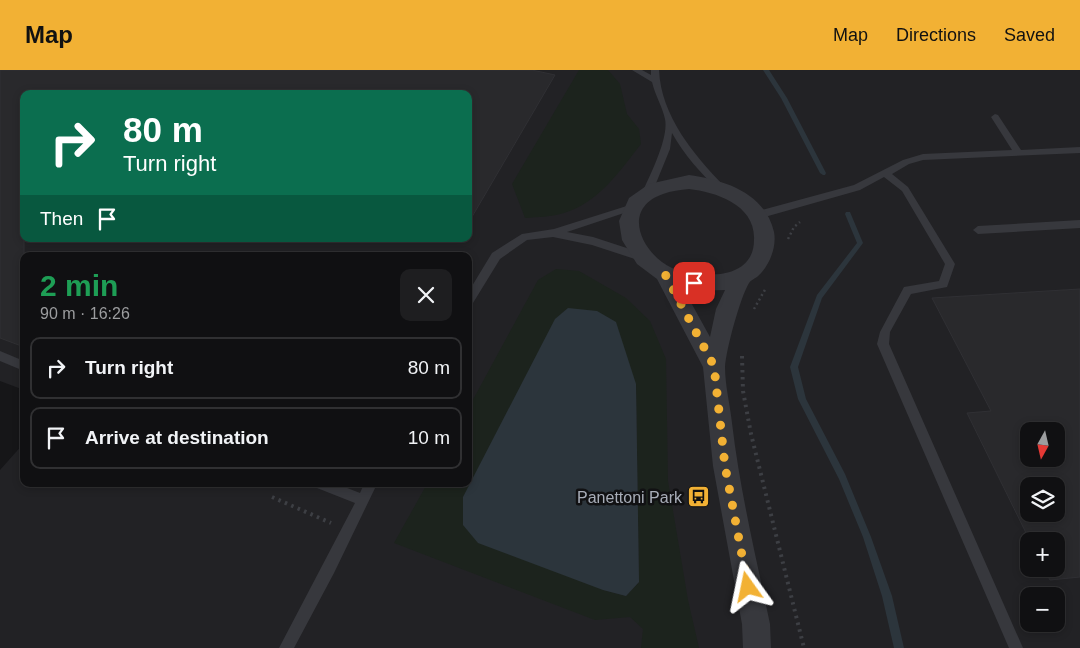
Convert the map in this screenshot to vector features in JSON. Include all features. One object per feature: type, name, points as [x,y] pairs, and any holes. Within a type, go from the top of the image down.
[{"type":"street","points":[[690,182],[722,188],[741,198],[758,214],[765,230],[766,248],[757,264],[741,276],[724,282],[704,284],[684,282],[665,274],[641,257],[632,244],[628,232],[629,219],[640,200],[659,187],[690,182]]},
{"type":"street","points":[[665,274],[714,366]]},
{"type":"street","points":[[741,276],[727,309],[714,366],[725,466],[756,624],[757,648]]},
{"type":"lane","points":[[636,70],[655,80]]},
{"type":"lane","points":[[655,70],[655,80],[669,122],[695,162],[722,188]]},
{"type":"lane","points":[[995,117],[1019,152]]},
{"type":"lane","points":[[472,295],[496,256],[525,238],[554,233],[640,200],[666,149],[669,122]]},
{"type":"lane","points":[[758,214],[856,188],[906,162],[923,157],[1080,150]]},
{"type":"lane","points":[[885,173],[905,189],[950,264],[944,284],[908,290],[885,332],[883,344],[1016,648]]},
{"type":"lane","points":[[978,230],[1080,224]]},
{"type":"lane","points":[[554,233],[593,241],[641,257]]},
{"type":"lane","points":[[0,356],[20,364]]},
{"type":"lane","points":[[329,487],[363,500]]},
{"type":"lane","points":[[286,648],[330,568],[370,487]]},
{"type":"path","points":[[787,246],[794,227],[806,218]]},
{"type":"path","points":[[751,316],[768,284]]},
{"type":"path","points":[[742,352],[744,391],[751,434],[804,648]]},
{"type":"path","points":[[272,497],[336,526]]},
{"type":"shaded area","points":[[0,70],[1080,70],[1080,648],[0,648],[0,470],[20,448],[20,487],[472,487],[472,252],[20,252],[20,388],[0,381]]},
{"type":"shaded area","points":[[579,70],[608,70],[620,84],[627,114],[639,129],[641,144],[607,185],[587,202],[559,214],[525,218],[512,184]]},
{"type":"shaded area","points":[[556,269],[579,271],[626,298],[650,321],[666,359],[668,481],[688,600],[699,648],[641,648],[643,629],[630,617],[595,620],[394,543],[425,487],[472,487],[472,401],[538,280]],"holes":[[[636,384],[639,582],[626,596],[603,590]]]},
{"type":"shaded area","points":[[568,308],[597,311],[616,322],[636,384],[639,582],[626,596],[603,590],[478,543],[463,525],[463,497],[468,487],[472,487],[472,480],[555,319]]},
{"type":"building","points":[[0,70],[532,70],[555,75],[472,217],[472,90],[20,90],[20,242],[24,242],[24,252],[20,252],[20,346],[0,338]]},
{"type":"building","points":[[1080,289],[1080,577],[1050,580],[1048,577],[1065,577],[1065,532],[1026,532],[1021,522],[1065,522],[1065,477],[1020,477],[1020,521],[967,413],[991,411],[932,298]]},
{"type":"waterway","points":[[766,70],[784,98],[823,173]]},
{"type":"waterway","points":[[848,214],[860,243],[819,297],[794,367],[802,399],[842,477],[867,537],[887,596],[899,648]]},
{"type":"place","name":"Panettoni Park","points":[[698,497]]},
{"type":"route","points":[[694,283],[684,282],[665,274],[714,366],[725,466],[748,587]]}]
